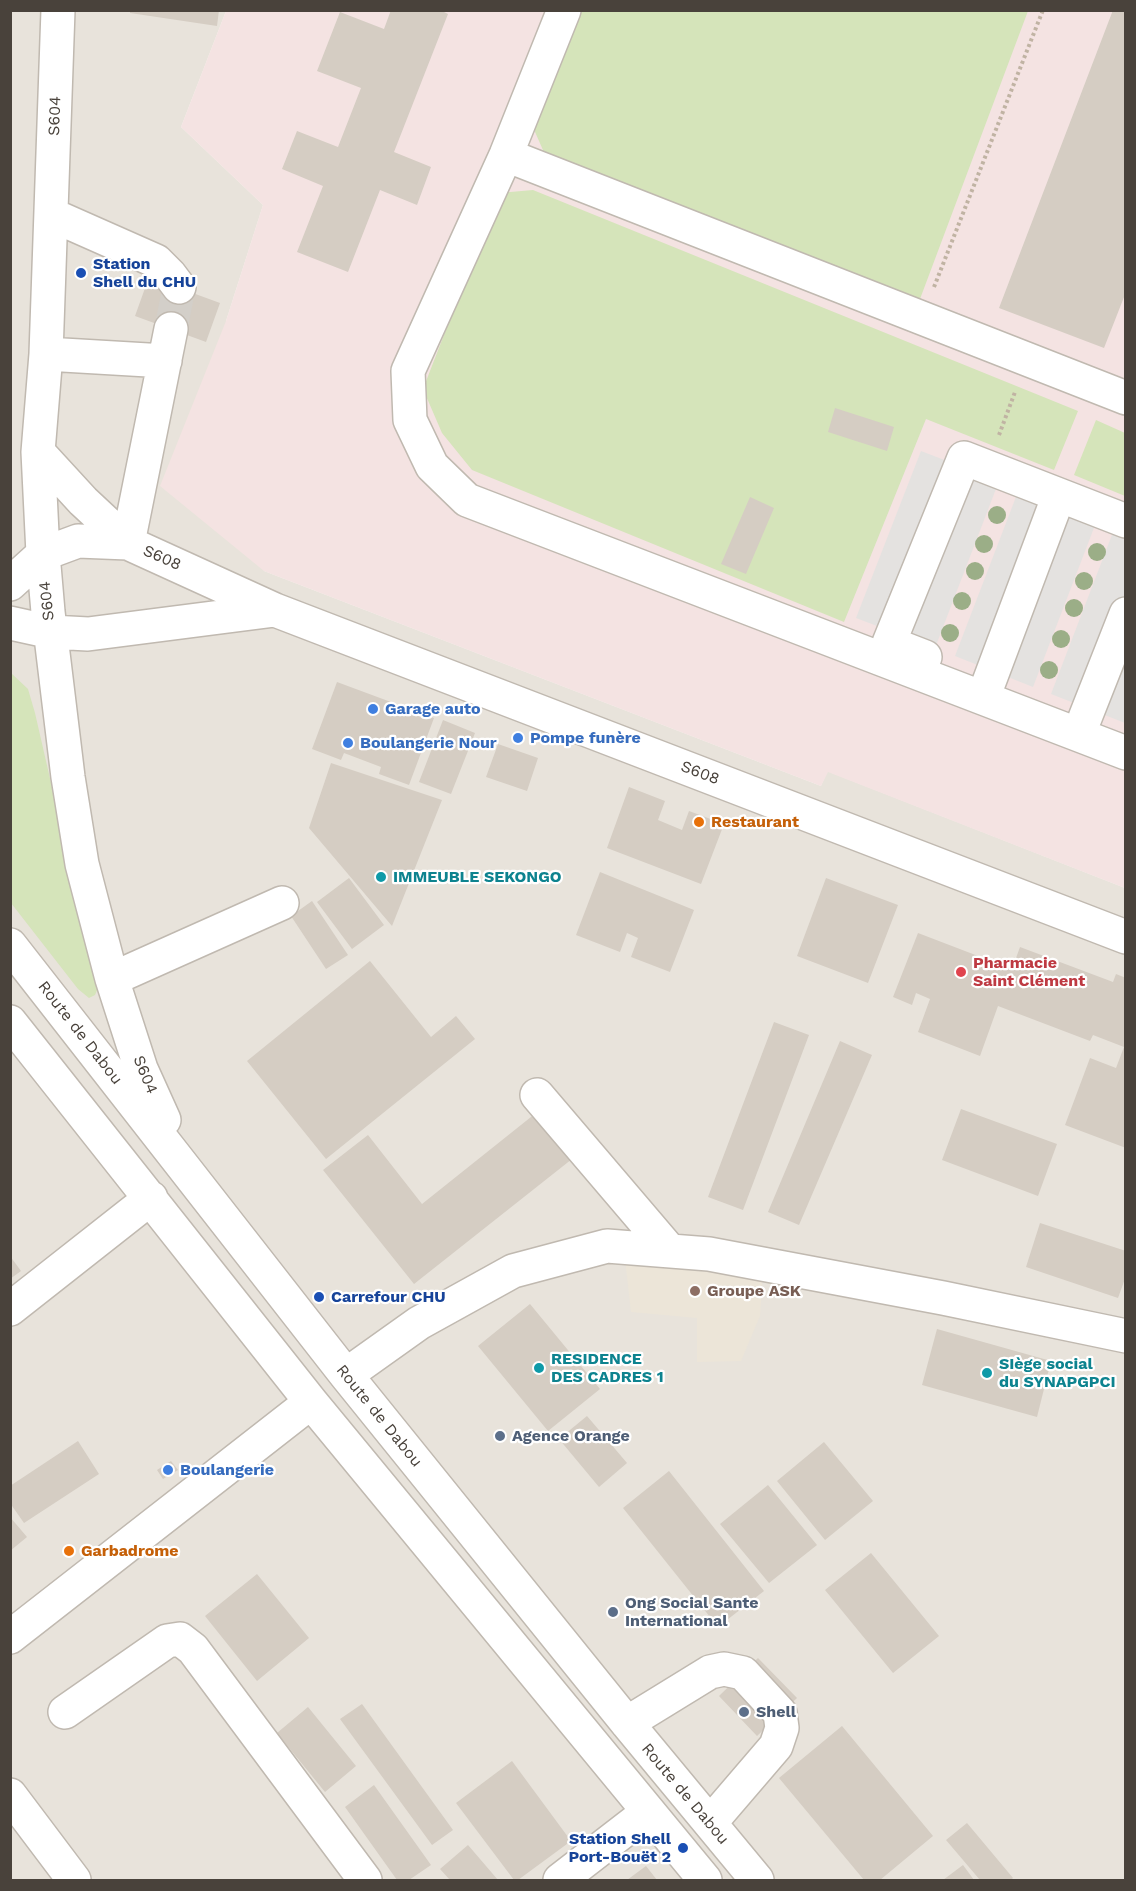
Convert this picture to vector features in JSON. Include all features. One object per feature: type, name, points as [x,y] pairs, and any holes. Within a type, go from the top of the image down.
[{"type":"street","name":"S604","points":[[58,10],[46,354],[38,452],[43,554],[51,632],[68,777],[82,864],[112,979],[141,1069],[188,1172]]},
{"type":"street","points":[[564,10],[506,154],[408,371],[410,420],[432,466],[466,500],[1125,753]]},
{"type":"street","points":[[506,154],[1125,398]]},
{"type":"street","points":[[52,215],[156,261],[179,287]]},
{"type":"street","points":[[128,543],[171,329]]},
{"type":"street","points":[[46,354],[165,361]]},
{"type":"street","points":[[38,452],[83,501],[128,543]]},
{"type":"street","points":[[1125,521],[964,458],[889,643],[1125,734]]},
{"type":"street","points":[[989,682],[1059,495]]},
{"type":"street","name":"S608","points":[[43,554],[78,542],[128,543],[275,609],[1125,938]]},
{"type":"street","points":[[10,584],[43,554]]},
{"type":"street","name":"S608","points":[[10,623],[51,632],[88,634],[275,609]]},
{"type":"street","points":[[1085,718],[1125,614]]},
{"type":"street","points":[[112,979],[282,903]]},
{"type":"street","name":"Route de Dabou","points":[[10,945],[346,1375],[757,1881]]},
{"type":"street","points":[[12,1025],[311,1402],[705,1881]]},
{"type":"street","points":[[537,1095],[670,1251]]},
{"type":"street","points":[[10,1309],[151,1198]]},
{"type":"street","points":[[346,1375],[419,1323],[513,1271],[607,1246],[709,1254],[1125,1336]]},
{"type":"street","points":[[10,1637],[311,1402]]},
{"type":"street","points":[[65,1712],[167,1641],[180,1639],[193,1649],[365,1881]]},
{"type":"street","points":[[627,1723],[710,1672],[724,1669],[743,1673],[780,1713],[782,1728],[776,1746],[710,1823]]},
{"type":"street","points":[[10,1795],[74,1881]]},
{"type":"street","points":[[560,1881],[648,1812]]},
{"type":"path","points":[[922,318],[1043,10]]},
{"type":"shaded area","points":[[11,11],[226,11],[181,127],[263,205],[226,321],[264,571],[821,786],[827,771],[1125,888],[1125,1880],[11,1880]]},
{"type":"shaded area","points":[[226,11],[1125,11],[1125,888],[828,772],[821,786],[264,571],[160,486],[226,321],[263,205],[181,127]]},
{"type":"shaded area","points":[[921,451],[999,481],[935,648],[856,618]]},
{"type":"shaded area","points":[[1019,489],[1097,520],[1033,687],[955,656]]},
{"type":"shaded area","points":[[1115,527],[1125,531],[1125,723],[1051,694]]},
{"type":"shaded area","name":"Groupe ASK","points":[[625,1259],[763,1270],[760,1316],[741,1361],[697,1362],[697,1318],[631,1312]]},
{"type":"green space","points":[[577,11],[1028,11],[920,299],[546,157],[532,125]]},
{"type":"green space","points":[[533,190],[1078,411],[1054,470],[926,419],[844,622],[472,470],[442,433],[423,389],[499,193]]},
{"type":"green space","points":[[1096,420],[1125,433],[1125,496],[1074,475]]},
{"type":"green space","points":[[11,673],[28,689],[35,713],[98,988],[95,995],[89,998],[78,989],[11,903]]},
{"type":"building","points":[[130,10],[219,10],[217,26],[130,13]]},
{"type":"building","points":[[391,10],[440,10],[448,14],[394,152],[431,167],[417,205],[380,190],[348,272],[297,252],[323,186],[282,169],[297,131],[338,147],[361,88],[317,71],[340,12],[384,29]]},
{"type":"building","points":[[1113,10],[1126,10],[1126,292],[1104,348],[999,308]]},
{"type":"building","points":[[149,277],[220,303],[206,342],[135,316]]},
{"type":"building","points":[[835,408],[894,427],[887,451],[828,432]]},
{"type":"building","points":[[750,497],[774,508],[746,574],[721,564]]},
{"type":"building","points":[[337,682],[434,718],[409,785],[379,774],[381,767],[344,753],[341,760],[312,749]]},
{"type":"building","points":[[443,720],[475,733],[451,794],[419,782]]},
{"type":"building","points":[[498,744],[538,758],[527,791],[486,777]]},
{"type":"building","name":"IMMEUBLE SEKONGO","points":[[331,763],[442,800],[392,926],[309,828]]},
{"type":"building","points":[[629,787],[665,801],[658,820],[682,830],[689,811],[724,824],[701,884],[607,848]]},
{"type":"building","points":[[600,872],[694,910],[670,972],[631,957],[638,938],[627,933],[620,952],[576,935]]},
{"type":"building","points":[[349,878],[384,925],[352,949],[317,902]]},
{"type":"building","points":[[826,878],[898,905],[868,983],[797,956]]},
{"type":"building","points":[[312,901],[348,955],[326,969],[291,916]]},
{"type":"building","points":[[918,933],[1012,969],[1020,947],[1113,982],[1116,974],[1126,978],[1126,1148],[1065,1125],[1090,1058],[1116,1068],[1124,1047],[1093,1035],[1090,1041],[998,1006],[980,1056],[918,1032],[930,999],[916,993],[912,1005],[893,997]]},
{"type":"building","points":[[370,961],[431,1037],[456,1016],[475,1039],[326,1159],[247,1061]]},
{"type":"building","points":[[774,1022],[809,1035],[743,1210],[708,1197]]},
{"type":"building","points":[[840,1041],[872,1055],[799,1225],[768,1212]]},
{"type":"building","points":[[961,1109],[1057,1144],[1038,1196],[942,1160]]},
{"type":"building","points":[[536,1113],[572,1159],[414,1284],[323,1170],[368,1135],[422,1204]]},
{"type":"building","points":[[1040,1223],[1126,1251],[1126,1276],[1118,1298],[1026,1267]]},
{"type":"building","points":[[10,1256],[21,1271],[10,1279]]},
{"type":"building","name":"RESIDENCE DES CADRES 1","points":[[530,1304],[600,1389],[548,1431],[478,1346]]},
{"type":"building","name":"SIège social du SYNAPGPCI","points":[[937,1329],[1051,1361],[1037,1417],[922,1385]]},
{"type":"building","points":[[587,1416],[627,1463],[599,1487],[559,1439]]},
{"type":"building","points":[[78,1441],[99,1474],[24,1523],[10,1503],[10,1486]]},
{"type":"building","points":[[824,1442],[873,1501],[825,1540],[777,1481]]},
{"type":"building","points":[[171,1461],[178,1470],[163,1479],[157,1470]]},
{"type":"building","points":[[669,1471],[764,1591],[718,1627],[623,1508]]},
{"type":"building","points":[[768,1485],[817,1545],[769,1583],[720,1524]]},
{"type":"building","points":[[10,1517],[27,1537],[10,1551]]},
{"type":"building","points":[[871,1553],[939,1636],[893,1673],[825,1590]]},
{"type":"building","points":[[257,1574],[309,1638],[257,1681],[205,1616]]},
{"type":"building","points":[[758,1658],[797,1698],[757,1736],[719,1696]]},
{"type":"building","points":[[362,1704],[453,1830],[432,1845],[340,1719]]},
{"type":"building","points":[[308,1707],[356,1766],[325,1792],[277,1733]]},
{"type":"building","points":[[842,1726],[933,1836],[880,1880],[864,1880],[779,1778]]},
{"type":"building","points":[[512,1761],[571,1841],[518,1880],[514,1880],[456,1803]]},
{"type":"building","points":[[374,1785],[431,1865],[409,1880],[397,1880],[345,1807]]},
{"type":"building","points":[[967,1823],[1013,1878],[1011,1880],[980,1880],[946,1840]]},
{"type":"building","points":[[468,1845],[498,1880],[450,1880],[440,1869]]},
{"type":"building","points":[[963,1865],[974,1880],[943,1880]]},
{"type":"building","points":[[646,1866],[657,1880],[627,1880]]},
{"type":"tunnel","points":[[171,329],[179,287]]},
{"type":"place","name":"Station Shell du CHU","points":[[81,273]]},
{"type":"place","name":"Garage auto","points":[[373,709]]},
{"type":"place","name":"Pompe funère","points":[[518,738]]},
{"type":"place","name":"Boulangerie Nour","points":[[348,743]]},
{"type":"place","name":"Restaurant","points":[[699,822]]},
{"type":"place","name":"IMMEUBLE SEKONGO","points":[[381,877]]},
{"type":"place","name":"Pharmacie Saint Clément","points":[[961,972]]},
{"type":"place","name":"Groupe ASK","points":[[695,1291]]},
{"type":"place","name":"Carrefour CHU","points":[[319,1297]]},
{"type":"place","name":"RESIDENCE DES CADRES 1","points":[[539,1368]]},
{"type":"place","name":"SIège social du SYNAPGPCI","points":[[987,1373]]},
{"type":"place","name":"Agence Orange","points":[[500,1436]]},
{"type":"place","name":"Boulangerie","points":[[168,1470]]},
{"type":"place","name":"Garbadrome","points":[[69,1551]]},
{"type":"place","name":"Ong Social Sante International","points":[[613,1612]]},
{"type":"place","name":"Shell","points":[[744,1712]]},
{"type":"place","name":"Station Shell Port-Bouët 2","points":[[683,1848]]}]
